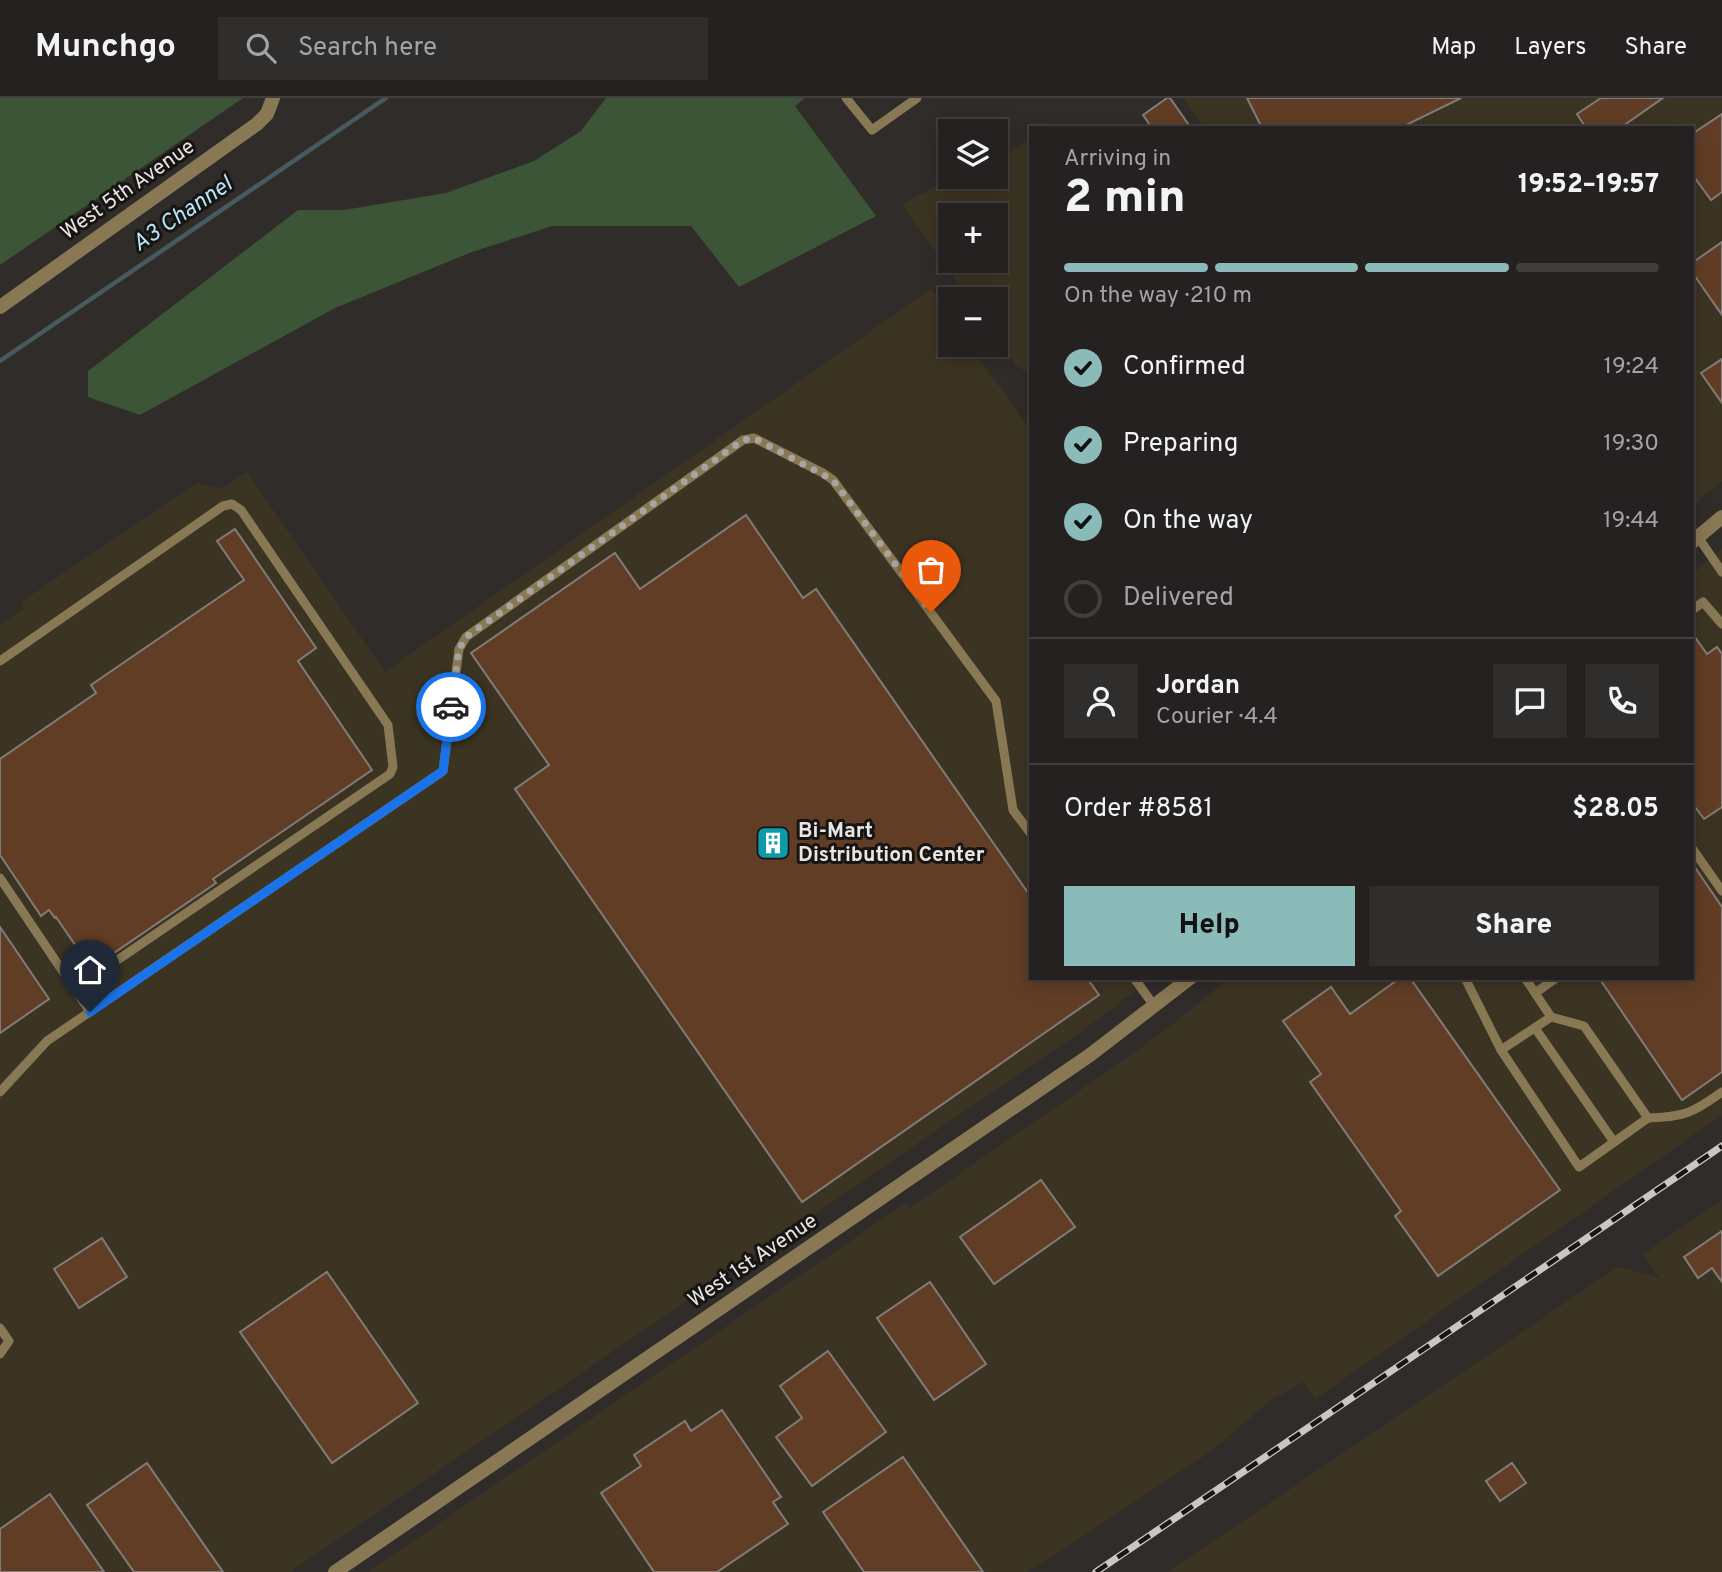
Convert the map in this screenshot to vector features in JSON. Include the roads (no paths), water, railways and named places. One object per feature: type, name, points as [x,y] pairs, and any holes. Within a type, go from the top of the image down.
[{"type":"street","name":"West 5th Avenue","points":[[0,307],[257,124],[267,114],[273,100]]},
{"type":"street","points":[[1695,539],[1722,517]]},
{"type":"street","name":"West 1st Avenue","points":[[335,1572],[1079,1063],[1188,980]]},
{"type":"lane","points":[[846,98],[872,130],[917,98]]},
{"type":"lane","points":[[0,1092],[47,1041],[443,771],[459,649],[466,637],[743,440],[754,438],[833,480],[996,701],[1013,810],[1029,831]]},
{"type":"lane","points":[[0,661],[222,506],[232,504],[241,510],[388,725],[393,767],[390,774],[75,989]]},
{"type":"lane","points":[[1695,539],[1722,572]]},
{"type":"lane","points":[[1694,609],[1703,602],[1722,624]]},
{"type":"lane","points":[[1694,851],[1722,891]]},
{"type":"lane","points":[[0,878],[90,1012]]},
{"type":"lane","points":[[1135,980],[1155,1007]]},
{"type":"lane","points":[[1466,980],[1501,1050],[1579,1167],[1648,1118],[1674,1118],[1699,1108],[1722,1092]]},
{"type":"lane","points":[[1526,980],[1551,1017],[1584,1026],[1648,1118]]},
{"type":"lane","points":[[1535,993],[1553,980]]},
{"type":"lane","points":[[1501,1050],[1551,1017]]},
{"type":"lane","points":[[1535,1028],[1614,1142]]},
{"type":"lane","points":[[0,1328],[9,1342],[0,1354]]},
{"type":"waterway","name":"A3 Channel","points":[[0,361],[386,98]]},
{"type":"railway","points":[[1096,1572],[1722,1146]]},
{"type":"place","name":"Bi-Mart Distribution Center","points":[[773,843]]}]
